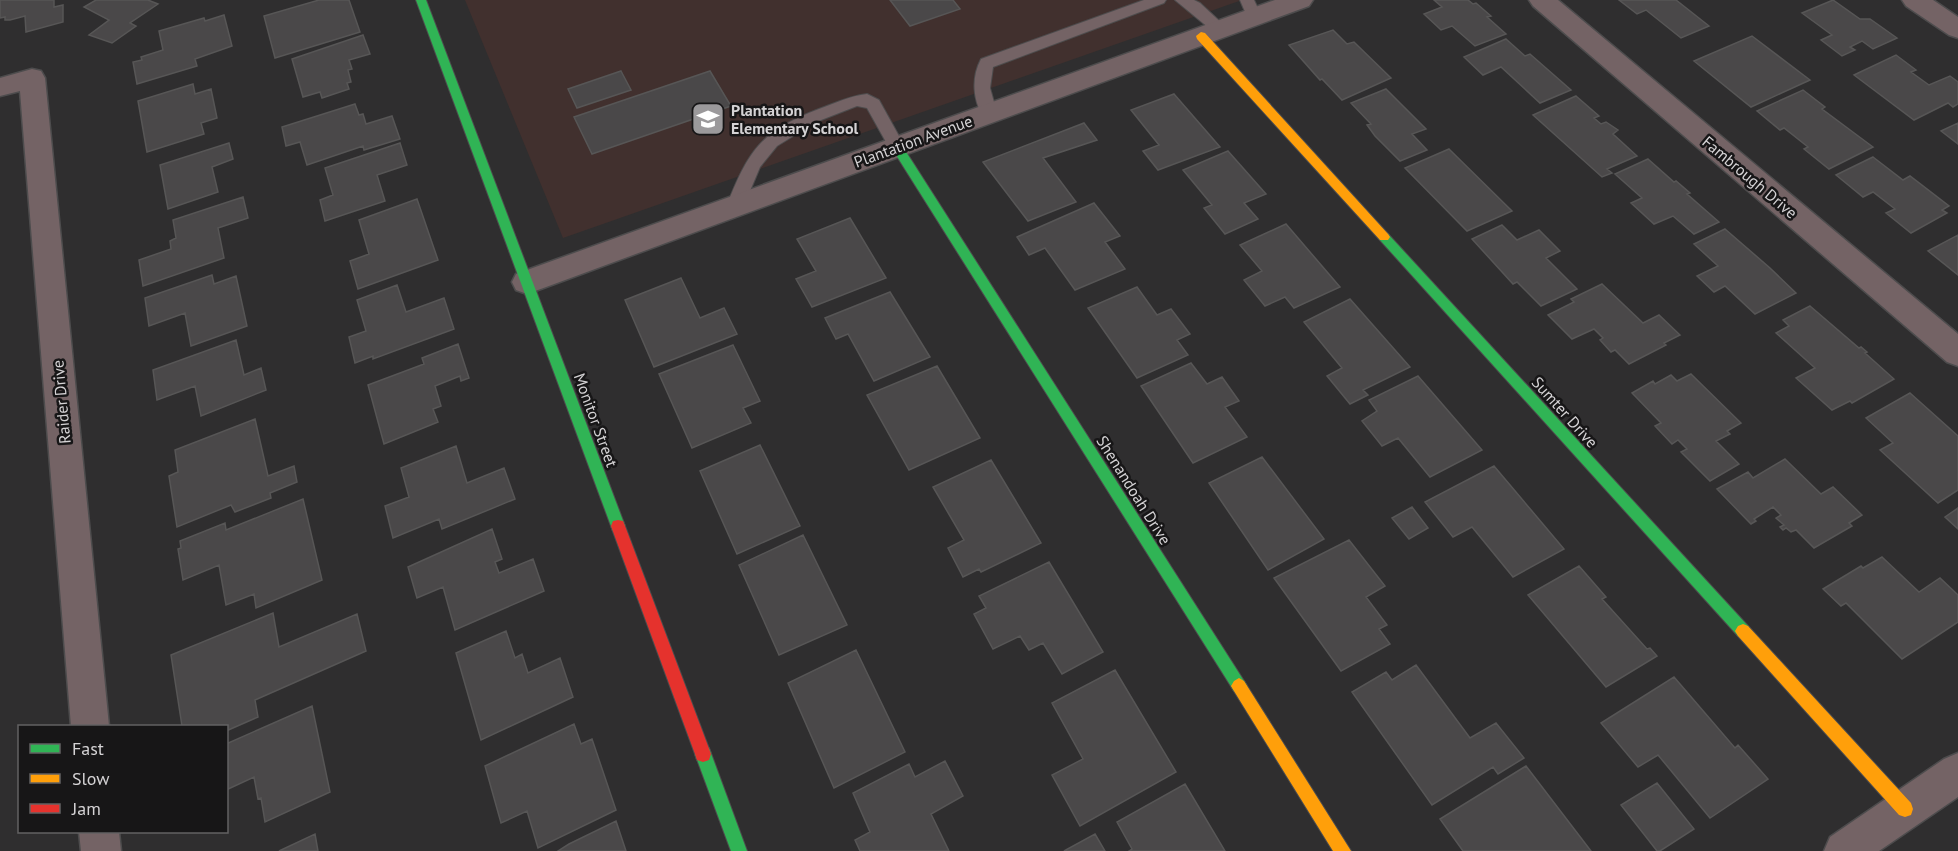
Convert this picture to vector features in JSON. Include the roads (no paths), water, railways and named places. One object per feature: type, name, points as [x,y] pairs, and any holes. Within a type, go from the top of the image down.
[{"type":"street","name":"Monitor Street","points":[[421,0],[739,851]]},
{"type":"street","name":"Plantation Avenue","points":[[527,282],[1211,32],[1250,8],[1300,0]]},
{"type":"street","name":"Fambrough Drive","points":[[1542,0],[1958,353]]},
{"type":"street","points":[[1915,0],[1958,29]]},
{"type":"street","name":"Sumter Drive","points":[[1211,32],[1905,809]]},
{"type":"street","name":"Raider Drive","points":[[0,87],[32,78],[90,725]]},
{"type":"street","name":"Shenandoah Drive","points":[[897,147],[1343,851]]},
{"type":"street","points":[[1844,851],[1958,773]]},
{"type":"street","points":[[99,833],[101,851]]},
{"type":"lane","points":[[988,113],[982,84],[982,72],[987,63],[1159,0]]},
{"type":"lane","points":[[1182,0],[1196,7],[1211,32]]},
{"type":"lane","points":[[736,205],[752,165],[772,139],[786,129],[855,101],[867,100],[873,104],[897,147]]},
{"type":"place","name":"Plantation Elementary School","points":[[708,119]]}]
